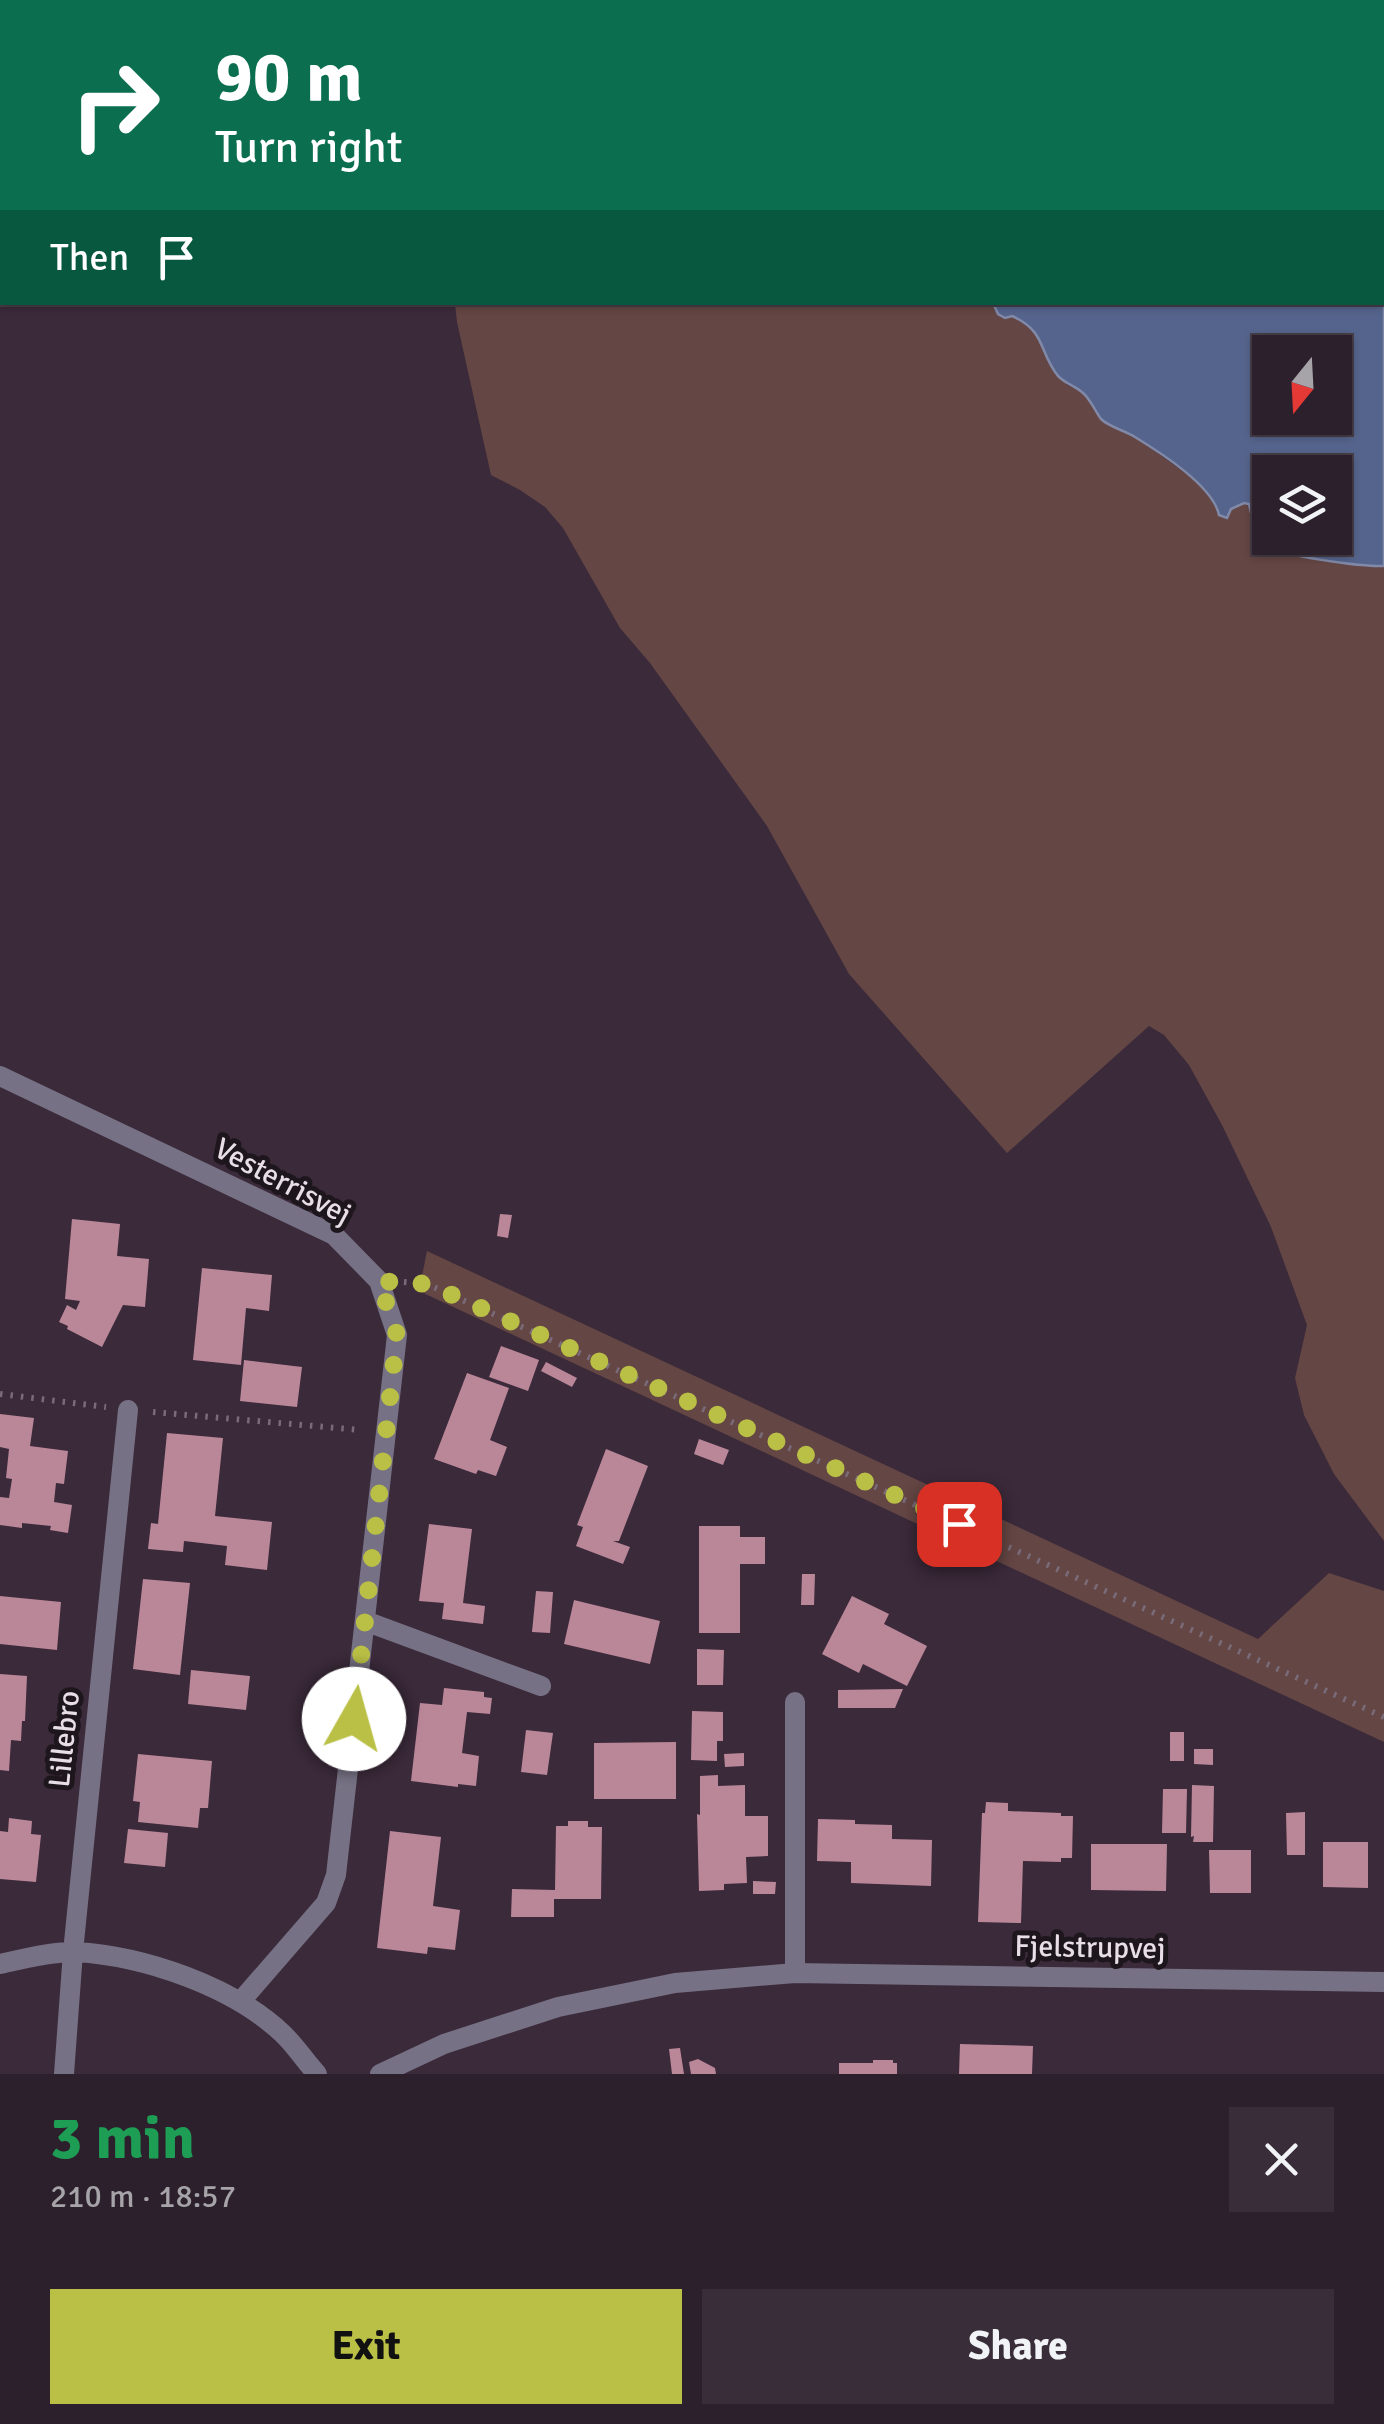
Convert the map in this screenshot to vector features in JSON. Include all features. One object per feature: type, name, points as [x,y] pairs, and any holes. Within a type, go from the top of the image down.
[{"type":"street","name":"Vesterrisvej","points":[[0,1076],[334,1235],[379,1281],[397,1335],[336,1875],[326,1904],[240,2002]]},
{"type":"street","name":"Lillebro","points":[[64,2074],[128,1410]]},
{"type":"street","points":[[365,1621],[542,1686]]},
{"type":"street","points":[[795,1702],[795,1973]]},
{"type":"street","points":[[0,1964],[73,1952],[136,1960],[178,1973],[240,2002],[281,2032],[317,2074]]},
{"type":"street","name":"Fjelstrupvej","points":[[380,2074],[444,2044],[558,2007],[675,1983],[795,1973],[1384,1982]]},
{"type":"path","points":[[379,1281],[428,1284],[1384,1716]]},
{"type":"path","points":[[0,1394],[128,1410],[386,1432]]},
{"type":"shaded area","points":[[455,305],[994,305],[998,314],[1012,316],[1036,332],[1055,371],[1067,385],[1081,391],[1102,419],[1134,436],[1199,483],[1217,503],[1231,509],[1055,305],[1384,305],[1384,521],[1352,489],[1352,455],[1252,455],[1252,555],[1297,555],[1384,566],[1384,1541],[1334,1474],[1304,1415],[1295,1378],[1307,1325],[1271,1227],[1189,1065],[1164,1035],[1149,1026],[1007,1153],[849,974],[767,826],[650,663],[620,628],[563,528],[545,507],[491,475]]},
{"type":"shaded area","points":[[427,1251],[1258,1639],[1329,1573],[1384,1591],[1384,1742],[419,1291]]},
{"type":"water","points":[[994,305],[1384,305],[1384,566],[1297,555],[1352,555],[1352,455],[1252,455],[1252,515],[1249,504],[1244,503],[1231,509],[1227,518],[1219,515],[1207,493],[1184,471],[1101,419],[1086,396],[1058,376],[1031,329],[1012,316],[1005,318]]},
{"type":"building","points":[[500,1214],[512,1215],[508,1238],[497,1236]]},
{"type":"building","points":[[72,1219],[120,1224],[117,1256],[149,1259],[145,1307],[123,1305],[102,1347],[59,1322],[67,1305],[76,1310],[80,1301],[65,1299]]},
{"type":"building","points":[[202,1268],[272,1275],[269,1311],[246,1308],[241,1365],[193,1360]]},
{"type":"building","points":[[501,1346],[539,1360],[528,1391],[489,1377]]},
{"type":"building","points":[[244,1360],[302,1367],[297,1407],[240,1401]]},
{"type":"building","points":[[546,1362],[577,1378],[572,1387],[541,1371]]},
{"type":"building","points":[[467,1373],[509,1388],[490,1440],[507,1447],[496,1476],[478,1470],[476,1474],[434,1459]]},
{"type":"building","points":[[0,1414],[34,1418],[30,1446],[68,1451],[64,1484],[56,1483],[54,1502],[72,1505],[68,1533],[50,1530],[51,1526],[0,1525],[0,1497],[9,1498],[12,1479],[6,1478],[9,1449],[0,1447]]},
{"type":"building","points":[[167,1433],[223,1438],[215,1516],[272,1522],[267,1570],[225,1565],[227,1546],[184,1541],[183,1552],[148,1549],[151,1523],[158,1524]]},
{"type":"building","points":[[699,1439],[729,1450],[723,1465],[694,1454]]},
{"type":"building","points":[[606,1449],[648,1466],[619,1541],[613,1541],[630,1547],[623,1564],[576,1546],[583,1527],[577,1525]]},
{"type":"building","points":[[429,1524],[472,1529],[463,1603],[485,1606],[483,1624],[442,1619],[444,1603],[419,1601]]},
{"type":"building","points":[[699,1526],[740,1526],[740,1537],[765,1537],[765,1564],[740,1564],[740,1633],[699,1633]]},
{"type":"building","points":[[802,1574],[815,1574],[814,1605],[801,1605]]},
{"type":"building","points":[[143,1579],[190,1583],[180,1675],[133,1669]]},
{"type":"building","points":[[536,1591],[553,1592],[550,1633],[532,1632]]},
{"type":"building","points":[[0,1596],[61,1602],[57,1650],[0,1644]]},
{"type":"building","points":[[852,1596],[889,1614],[884,1624],[927,1646],[907,1686],[863,1664],[859,1673],[822,1654]]},
{"type":"building","points":[[574,1600],[660,1621],[650,1664],[564,1644]]},
{"type":"building","points":[[697,1649],[724,1650],[723,1685],[697,1685]]},
{"type":"building","points":[[191,1670],[250,1676],[246,1710],[188,1704]]},
{"type":"building","points":[[0,1674],[27,1676],[25,1721],[21,1741],[11,1740],[9,1771],[0,1770]]},
{"type":"building","points":[[444,1688],[484,1692],[484,1697],[492,1698],[490,1714],[467,1712],[462,1753],[479,1756],[476,1786],[411,1781],[420,1703],[442,1705]]},
{"type":"building","points":[[903,1689],[895,1708],[838,1708],[838,1690]]},
{"type":"building","points":[[692,1711],[723,1712],[723,1741],[717,1741],[717,1761],[691,1760]]},
{"type":"building","points":[[526,1730],[553,1733],[547,1775],[521,1772]]},
{"type":"building","points":[[1170,1732],[1184,1732],[1184,1761],[1170,1761]]},
{"type":"building","points":[[676,1742],[676,1799],[594,1799],[594,1743]]},
{"type":"building","points":[[1194,1749],[1213,1749],[1213,1765],[1194,1764]]},
{"type":"building","points":[[744,1753],[744,1766],[725,1767],[724,1754]]},
{"type":"building","points":[[138,1754],[212,1761],[208,1808],[200,1808],[198,1828],[138,1822],[140,1802],[133,1801]]},
{"type":"building","points":[[718,1775],[718,1786],[745,1785],[745,1816],[768,1816],[768,1856],[746,1857],[747,1883],[724,1884],[724,1890],[699,1891],[700,1776]]},
{"type":"building","points":[[1192,1785],[1214,1786],[1213,1842],[1193,1842],[1194,1836],[1191,1837]]},
{"type":"building","points":[[1163,1789],[1187,1789],[1186,1833],[1162,1833]]},
{"type":"building","points":[[986,1802],[1008,1803],[1008,1811],[1073,1816],[1072,1858],[1061,1858],[1061,1862],[1023,1861],[1021,1923],[978,1922],[982,1813]]},
{"type":"building","points":[[1305,1812],[1305,1855],[1287,1855],[1286,1813]]},
{"type":"building","points":[[9,1818],[32,1821],[31,1834],[41,1835],[36,1882],[0,1879],[0,1831],[8,1832]]},
{"type":"building","points":[[818,1819],[892,1825],[892,1839],[932,1840],[931,1886],[851,1883],[851,1862],[817,1861]]},
{"type":"building","points":[[568,1821],[588,1821],[588,1827],[602,1827],[601,1899],[554,1899],[554,1917],[511,1917],[512,1889],[555,1890],[556,1826],[568,1826]]},
{"type":"building","points":[[128,1829],[168,1833],[165,1867],[124,1863]]},
{"type":"building","points":[[390,1831],[441,1837],[433,1906],[460,1910],[455,1950],[428,1947],[427,1954],[377,1948]]},
{"type":"building","points":[[1323,1842],[1368,1842],[1368,1888],[1323,1887]]},
{"type":"building","points":[[1091,1844],[1167,1844],[1166,1891],[1091,1890]]},
{"type":"building","points":[[1209,1850],[1251,1850],[1251,1893],[1210,1893]]},
{"type":"building","points":[[753,1881],[776,1882],[775,1894],[753,1894]]},
{"type":"building","points":[[960,2044],[1033,2046],[1032,2074],[959,2074]]},
{"type":"building","points":[[680,2048],[684,2074],[672,2074],[669,2049]]},
{"type":"building","points":[[698,2059],[715,2068],[716,2074],[691,2074],[689,2062]]},
{"type":"building","points":[[893,2060],[897,2063],[897,2074],[839,2074],[839,2063]]},
{"type":"route","points":[[354,1719],[397,1335],[379,1281],[428,1284],[959,1524]]}]
